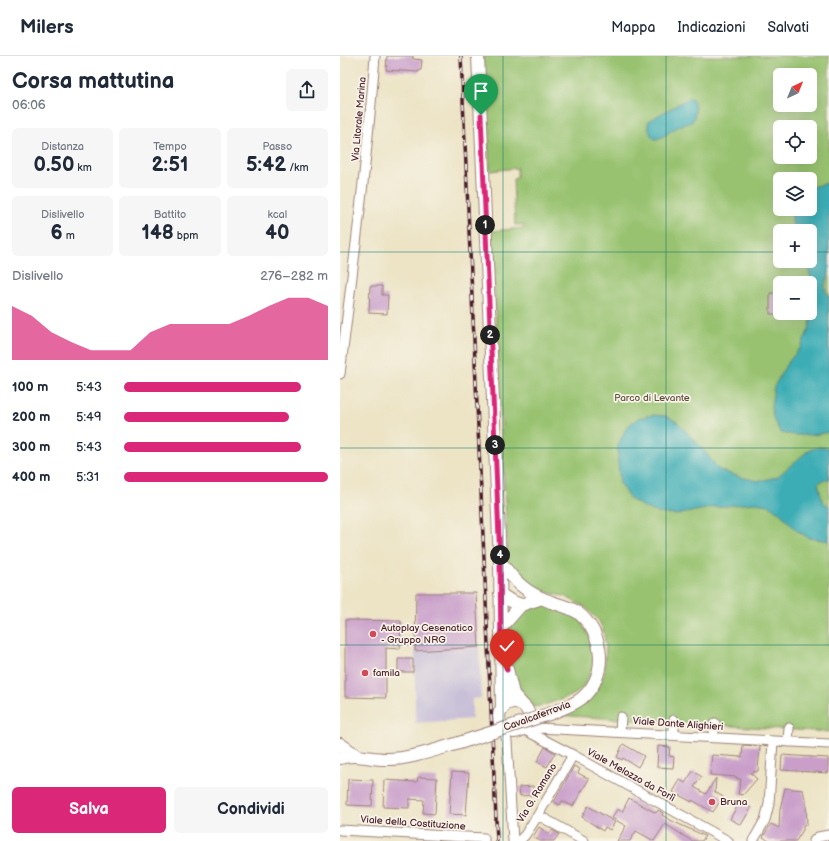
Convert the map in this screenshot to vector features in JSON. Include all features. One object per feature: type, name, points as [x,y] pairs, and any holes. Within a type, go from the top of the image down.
[{"type":"street","name":"Via Litorale Marina","points":[[340,374],[371,115],[375,56]]},
{"type":"street","points":[[478,56],[500,561],[502,709],[500,718],[506,729],[518,732]]},
{"type":"street","name":"Cavalcaferrovia","points":[[340,758],[358,756],[387,759],[412,755],[459,743],[552,713],[571,705],[582,698],[593,684],[598,674],[600,652],[592,628],[576,612],[564,605],[542,598],[520,585],[513,579],[500,561]]},
{"type":"street","points":[[500,594],[508,587],[520,585]]},
{"type":"street","points":[[500,594],[521,605]]},
{"type":"street","points":[[501,628],[521,605],[542,598]]},
{"type":"street","points":[[501,650],[513,694],[525,707],[529,716],[518,732],[512,841]]},
{"type":"street","points":[[502,709],[508,704],[522,704]]},
{"type":"street","points":[[620,732],[621,717]]},
{"type":"street","points":[[674,720],[674,735]]},
{"type":"street","points":[[713,738],[715,723]]},
{"type":"street","name":"Viale Dante Alighieri","points":[[518,732],[539,728],[829,744]]},
{"type":"street","points":[[788,742],[789,728]]},
{"type":"street","name":"Viale Melozzo da Forlì","points":[[518,732],[573,755],[728,841]]},
{"type":"street","points":[[753,841],[765,820],[769,804],[773,741]]},
{"type":"street","points":[[340,744],[358,756]]},
{"type":"street","name":"Via G. Romano","points":[[519,841],[525,835],[538,815],[573,755]]},
{"type":"street","points":[[538,815],[584,841]]},
{"type":"street","name":"Viale della Costituzione","points":[[340,830],[484,840]]},
{"type":"street","points":[[814,841],[818,837],[829,835]]},
{"type":"shaded area","points":[[479,647],[481,698],[472,699],[472,719],[415,723],[415,651]]},
{"type":"green space","name":"Parco di Levante","points":[[483,56],[829,56],[829,732],[554,715],[590,695],[604,675],[606,647],[603,629],[599,621],[585,607],[564,596],[535,588],[514,571],[508,560],[492,231],[524,228],[524,225],[515,225],[513,179],[517,178],[517,168],[490,171]]},
{"type":"green space","points":[[541,605],[553,606],[579,618],[594,645],[594,667],[583,687],[578,692],[571,696],[534,707],[518,693],[512,673],[507,631],[511,621],[526,608]]},
{"type":"water","points":[[689,98],[692,98],[695,107],[695,117],[692,122],[678,127],[658,139],[652,137],[648,123],[650,120]]},
{"type":"water","points":[[829,183],[829,274],[825,283],[825,291],[829,297],[829,432],[793,435],[781,433],[774,421],[771,407],[774,387],[786,365],[801,347],[809,329],[811,320],[817,320],[817,276],[810,276],[808,268],[817,268],[817,224],[793,224],[792,216],[817,216],[817,186]]},
{"type":"water","points":[[652,415],[666,416],[677,422],[701,447],[719,470],[759,481],[777,477],[809,450],[821,447],[829,449],[829,480],[823,480],[818,484],[823,502],[829,506],[829,541],[809,538],[796,530],[780,513],[769,505],[755,503],[715,507],[676,515],[658,513],[643,507],[629,498],[620,484],[618,445],[627,427],[638,418]]},
{"type":"building","points":[[387,56],[413,56],[413,59],[422,60],[421,70],[419,70],[419,72],[386,70]]},
{"type":"building","points":[[370,286],[382,286],[382,295],[388,295],[387,314],[369,313]]},
{"type":"building","points":[[770,293],[773,293],[773,314],[770,314]]},
{"type":"building","points":[[416,593],[476,593],[479,647],[415,651]]},
{"type":"building","points":[[345,620],[401,621],[400,649],[386,648],[386,698],[345,697]]},
{"type":"building","points":[[398,659],[413,659],[413,672],[398,672]]},
{"type":"building","points":[[623,744],[644,756],[638,767],[623,758],[622,760],[617,757]]},
{"type":"building","points":[[743,745],[760,746],[758,771],[750,773],[757,779],[743,795],[738,794],[741,779],[737,779],[737,777],[710,775],[712,755],[742,757]]},
{"type":"building","points":[[658,746],[670,747],[669,756],[674,757],[673,768],[657,767]]},
{"type":"building","points":[[545,747],[555,753],[547,767],[537,762]]},
{"type":"building","points":[[782,755],[828,758],[828,773],[781,770]]},
{"type":"building","points":[[574,766],[580,769],[578,773],[589,779],[573,806],[562,801],[560,805],[554,802]]},
{"type":"building","points":[[693,771],[702,777],[694,787],[706,794],[716,778],[715,792],[723,797],[713,812],[692,800],[692,802],[673,792],[680,780],[685,783]]},
{"type":"building","points":[[452,772],[469,773],[466,815],[449,814]]},
{"type":"building","points":[[418,777],[437,778],[435,814],[423,813],[424,800],[409,799],[409,808],[383,807],[384,780],[417,782]]},
{"type":"building","points":[[348,779],[373,780],[372,806],[347,805]]},
{"type":"building","points":[[533,786],[533,795],[520,796],[519,787]]},
{"type":"building","points":[[785,788],[803,790],[806,803],[807,825],[803,825],[803,830],[796,841],[769,841],[763,837],[771,824],[779,828],[780,809]]},
{"type":"building","points":[[629,798],[656,813],[658,810],[663,813],[662,815],[672,821],[705,836],[702,841],[692,841],[665,824],[654,841],[636,831],[630,841],[617,841],[626,826],[612,818],[617,809],[622,812]]},
{"type":"building","points":[[740,801],[751,808],[741,825],[730,819]]},
{"type":"building","points":[[588,806],[615,822],[610,830],[605,827],[603,831],[582,817]]},
{"type":"building","points":[[539,827],[549,834],[552,830],[559,834],[554,841],[540,841],[533,837]]},
{"type":"railway","points":[[461,56],[497,841]]},
{"type":"place","name":"Autoplay Cesenatico - Gruppo NRG","points":[[373,634]]},
{"type":"place","name":"famila","points":[[365,673]]},
{"type":"place","name":"Bruna","points":[[712,802]]},
{"type":"route","points":[[481,115],[500,561],[501,650],[507,670]]}]
